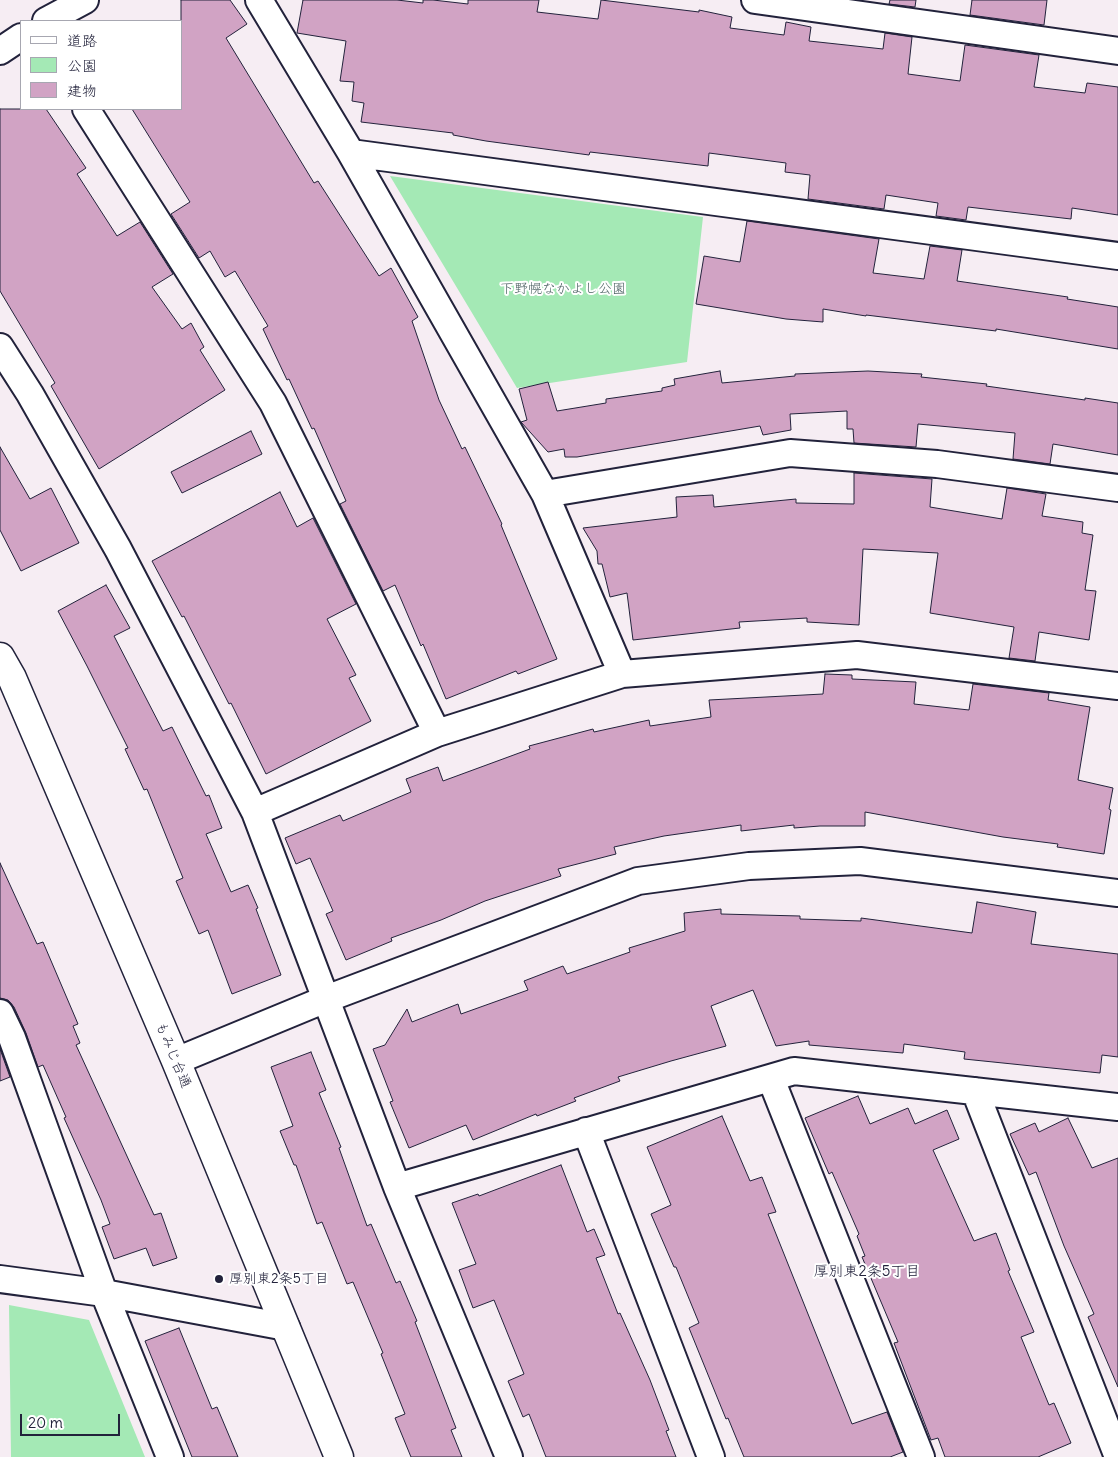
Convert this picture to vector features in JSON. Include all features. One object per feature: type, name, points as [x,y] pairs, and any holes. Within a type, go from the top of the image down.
[{"type":"street","points":[[48,20],[85,0]]},
{"type":"street","points":[[259,0],[351,153],[546,494],[622,674]]},
{"type":"street","points":[[754,0],[1118,51]]},
{"type":"street","points":[[0,51],[20,38]]},
{"type":"street","points":[[87,110],[273,402],[437,733]]},
{"type":"street","points":[[351,153],[1118,256]]},
{"type":"street","points":[[0,347],[30,394],[118,549],[255,812],[397,1187],[509,1457]]},
{"type":"street","points":[[546,494],[790,453],[936,464],[1118,488]]},
{"type":"street","points":[[255,812],[437,733],[622,674],[857,655],[1118,686]]},
{"type":"street","name":"もみじ台通","points":[[0,657],[16,687],[176,1061],[339,1457]]},
{"type":"street","points":[[176,1061],[326,1000],[638,881],[749,866],[860,861],[1118,893]]},
{"type":"street","points":[[0,1013],[12,1038],[104,1293],[170,1457]]},
{"type":"street","points":[[397,1187],[794,1071],[1118,1107]]},
{"type":"street","points":[[771,1079],[921,1457]]},
{"type":"street","points":[[975,1090],[1118,1457]]},
{"type":"street","points":[[586,1131],[711,1457]]},
{"type":"street","points":[[0,1279],[104,1293],[286,1327]]},
{"type":"green space","name":"下野幌なかよし公園","points":[[390,176],[703,217],[687,362],[517,388]]},
{"type":"green space","points":[[9,1305],[89,1320],[145,1457],[11,1457]]},
{"type":"building","points":[[181,0],[230,0],[247,24],[226,38],[314,183],[318,181],[379,276],[391,268],[418,317],[412,321],[439,400],[462,449],[465,447],[502,524],[557,659],[518,674],[516,671],[446,699],[395,585],[383,591],[340,504],[346,501],[314,428],[312,429],[263,329],[268,326],[235,271],[225,277],[210,251],[199,258],[171,214],[190,202],[133,110],[182,110]]},
{"type":"building","points":[[303,0],[397,0],[423,3],[423,0],[433,0],[468,4],[468,0],[539,0],[537,12],[598,19],[601,0],[699,12],[699,10],[732,17],[730,28],[784,35],[786,22],[811,27],[809,41],[883,49],[885,33],[912,37],[908,74],[960,81],[965,45],[1039,55],[1034,87],[1085,93],[1087,83],[1118,87],[1118,215],[1072,208],[1071,219],[968,207],[966,220],[936,216],[938,203],[886,195],[884,209],[808,199],[810,175],[785,172],[786,163],[709,153],[708,166],[590,152],[589,155],[486,141],[453,135],[453,133],[361,122],[364,103],[352,101],[354,82],[340,81],[346,41],[297,33]]},
{"type":"building","points":[[890,0],[916,0],[915,7],[889,4]]},
{"type":"building","points":[[972,0],[1047,0],[1044,25],[970,15]]},
{"type":"building","points":[[0,109],[47,110],[86,168],[77,174],[117,236],[140,222],[173,274],[152,287],[182,329],[191,323],[204,347],[200,350],[225,390],[99,469],[51,386],[55,383],[0,291]]},
{"type":"building","points":[[747,221],[879,239],[873,273],[924,279],[930,246],[962,250],[957,281],[1068,297],[1067,299],[1118,307],[1118,349],[996,329],[996,331],[866,316],[823,309],[823,322],[786,319],[696,304],[704,256],[740,262]]},
{"type":"building","points":[[720,371],[722,383],[795,376],[795,374],[868,371],[922,374],[921,377],[987,384],[986,386],[1118,403],[1118,455],[1053,444],[1050,464],[1013,459],[1015,433],[918,424],[916,447],[854,443],[853,429],[847,429],[847,411],[790,414],[791,430],[763,435],[760,426],[577,457],[565,457],[564,449],[548,452],[521,422],[527,420],[519,389],[548,382],[557,411],[606,403],[606,399],[662,391],[662,388],[675,385],[674,379]]},
{"type":"building","points":[[251,431],[262,454],[182,493],[171,472]]},
{"type":"building","points":[[0,447],[30,499],[51,488],[79,543],[21,571],[0,530]]},
{"type":"building","points":[[854,473],[932,479],[930,507],[1002,519],[1007,488],[1046,494],[1042,516],[1083,522],[1082,533],[1093,535],[1085,590],[1096,591],[1089,640],[1039,632],[1035,661],[1009,658],[1014,627],[930,613],[938,553],[863,549],[859,625],[807,622],[807,618],[739,622],[740,628],[633,640],[627,593],[610,597],[602,564],[598,564],[597,551],[583,528],[677,517],[676,497],[713,495],[714,507],[796,499],[796,503],[854,504]]},
{"type":"building","points":[[280,492],[297,527],[313,518],[356,604],[327,619],[356,675],[349,678],[371,721],[266,774],[231,703],[229,704],[184,616],[182,617],[152,561]]},
{"type":"building","points":[[106,585],[130,628],[114,636],[163,731],[172,727],[206,796],[209,795],[222,828],[206,834],[231,892],[248,885],[281,975],[232,994],[208,930],[199,934],[176,881],[183,878],[147,789],[144,790],[125,749],[128,748],[58,611]]},
{"type":"building","points":[[825,674],[852,675],[852,679],[916,682],[914,704],[969,710],[973,684],[1049,693],[1048,700],[1090,707],[1078,780],[1113,788],[1104,854],[1057,847],[1058,844],[1003,837],[865,812],[865,826],[794,828],[794,825],[741,831],[741,825],[664,836],[614,847],[616,854],[558,869],[561,876],[485,901],[441,920],[391,938],[392,941],[346,960],[326,914],[333,911],[310,858],[296,864],[285,838],[340,815],[343,821],[411,792],[406,779],[438,767],[443,781],[530,749],[529,746],[593,729],[594,732],[649,720],[650,726],[711,717],[709,700],[823,694]]},
{"type":"building","points":[[0,863],[37,944],[43,942],[78,1024],[73,1026],[80,1043],[76,1045],[154,1215],[161,1213],[177,1258],[153,1266],[146,1248],[114,1259],[102,1227],[110,1224],[64,1118],[66,1117],[43,1065],[38,1067],[14,1007],[8,1000],[0,998]]},
{"type":"building","points":[[977,902],[1036,912],[1031,944],[1118,954],[1118,1057],[1102,1055],[1100,1073],[964,1059],[965,1052],[904,1044],[903,1053],[809,1045],[809,1041],[776,1046],[753,990],[711,1006],[726,1046],[618,1077],[620,1081],[574,1098],[576,1101],[537,1116],[536,1114],[473,1140],[466,1125],[409,1148],[390,1102],[393,1101],[373,1049],[385,1045],[407,1009],[412,1022],[458,1004],[461,1014],[528,990],[524,981],[563,966],[567,974],[630,952],[629,948],[685,931],[684,913],[721,909],[721,914],[800,916],[800,919],[861,921],[861,918],[972,933]]},
{"type":"building","points":[[0,1049],[10,1077],[0,1081]]},
{"type":"building","points":[[311,1052],[326,1090],[319,1093],[341,1147],[339,1148],[367,1226],[371,1224],[396,1283],[400,1281],[417,1321],[415,1322],[456,1428],[451,1430],[462,1457],[411,1457],[395,1418],[405,1414],[381,1354],[383,1353],[353,1282],[347,1284],[322,1222],[317,1224],[296,1165],[294,1165],[280,1131],[293,1126],[271,1067]]},
{"type":"building","points":[[858,1096],[870,1124],[908,1108],[915,1124],[947,1110],[959,1139],[933,1150],[974,1241],[996,1233],[1010,1270],[1008,1271],[1034,1332],[1021,1337],[1049,1405],[1054,1403],[1071,1443],[1038,1457],[945,1457],[938,1438],[931,1440],[894,1343],[898,1342],[862,1257],[865,1256],[857,1236],[859,1234],[832,1172],[829,1174],[805,1118]]},
{"type":"building","points":[[722,1116],[750,1181],[762,1177],[776,1212],[768,1214],[852,1424],[887,1412],[903,1452],[890,1457],[744,1457],[728,1418],[726,1419],[689,1328],[699,1323],[676,1267],[674,1267],[651,1214],[671,1205],[647,1147]]},
{"type":"building","points":[[1068,1118],[1092,1168],[1118,1158],[1118,1387],[1088,1317],[1094,1314],[1064,1246],[1036,1172],[1029,1175],[1010,1134],[1035,1123],[1039,1132]]},
{"type":"building","points":[[561,1165],[587,1232],[594,1229],[605,1255],[596,1258],[618,1314],[620,1313],[650,1380],[669,1430],[666,1431],[676,1457],[546,1457],[529,1414],[523,1417],[508,1381],[524,1374],[494,1300],[473,1308],[459,1270],[476,1264],[452,1203],[478,1194],[479,1196]]},
{"type":"building","points":[[179,1328],[212,1409],[217,1407],[238,1457],[192,1457],[145,1341]]},
{"type":"place","name":"厚別東2条5丁目","points":[[219,1279]]},
{"type":"district","name":"厚別東2条5丁目","points":[[867,1272]]}]
